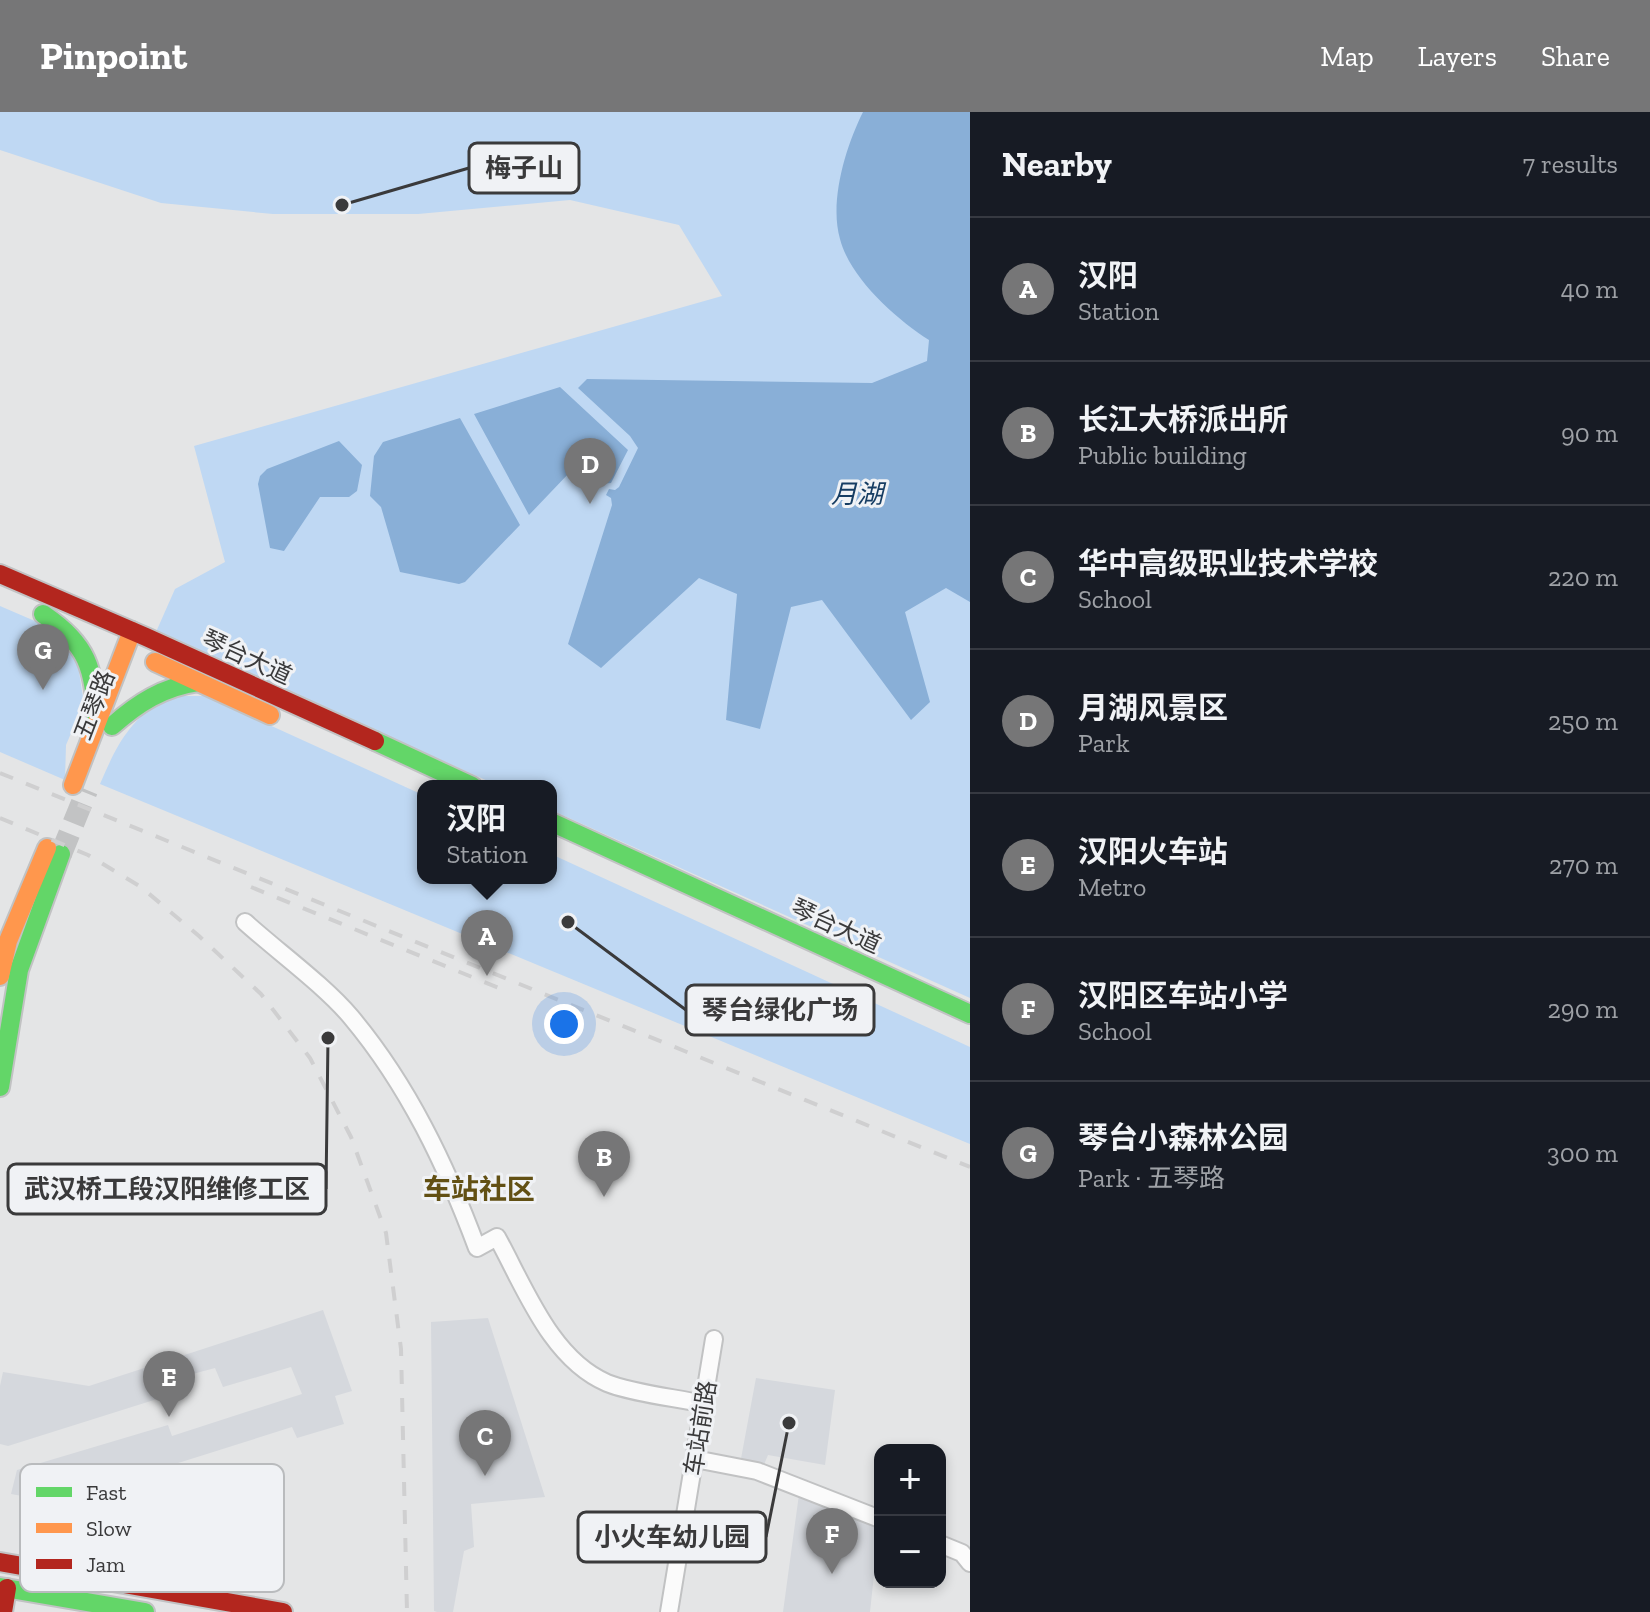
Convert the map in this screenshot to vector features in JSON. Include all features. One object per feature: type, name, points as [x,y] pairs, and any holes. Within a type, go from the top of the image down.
[{"type":"main road","name":"琴台大道","points":[[0,574],[198,682],[284,721]]},
{"type":"main road","name":"琴台大道","points":[[104,724],[82,650],[66,631],[36,610],[125,642],[458,780]]},
{"type":"main road","name":"五琴路","points":[[80,788],[104,724],[125,642]]},
{"type":"main road","points":[[104,724],[155,692],[174,685],[198,682]]},
{"type":"main road","name":"琴台大道","points":[[557,825],[970,1014]]},
{"type":"main road","points":[[0,976],[8,941],[54,851],[23,954],[0,1087]]},
{"type":"main road","name":"琴台大道","points":[[649,887],[970,1034]]},
{"type":"main road","points":[[0,1562],[20,1566]]},
{"type":"main road","points":[[3,1612],[4,1588]]},
{"type":"main road","points":[[28,1592],[145,1612]]},
{"type":"main road","points":[[170,1592],[283,1612]]},
{"type":"street","points":[[245,922],[349,1015],[405,1090],[454,1185],[477,1248],[497,1237],[557,1344],[576,1365],[608,1383],[704,1404]]},
{"type":"street","name":"车站前路","points":[[669,1612],[714,1339]]},
{"type":"street","points":[[695,1459],[757,1471],[874,1517]]},
{"type":"street","points":[[946,1546],[962,1553],[970,1563]]},
{"type":"shaded area","points":[[0,112],[970,112],[970,998],[557,813],[557,780],[486,780],[156,632],[175,589],[225,562],[194,446],[722,296],[679,225],[570,200],[418,214],[273,214],[161,203],[0,150]]},
{"type":"shaded area","points":[[0,606],[51,628],[76,653],[84,703],[66,745],[65,780],[0,752]]},
{"type":"shaded area","points":[[163,696],[206,696],[417,792],[417,884],[557,884],[557,857],[970,1047],[970,1144],[100,784],[125,735]]},
{"type":"shaded area","points":[[323,1310],[352,1391],[335,1396],[344,1424],[297,1438],[292,1427],[175,1464],[37,1464],[168,1425],[172,1436],[302,1394],[291,1367],[223,1387],[215,1368],[189,1375],[192,1388],[8,1446],[0,1444],[0,1386],[3,1372],[89,1386]]},
{"type":"shaded area","points":[[488,1318],[545,1497],[471,1504],[474,1547],[464,1551],[453,1612],[437,1612],[434,1611],[431,1322]]},
{"type":"shaded area","points":[[756,1378],[835,1390],[825,1465],[768,1455],[763,1467],[740,1464]]},
{"type":"shaded area","points":[[20,1469],[20,1496],[11,1494],[17,1470]]},
{"type":"shaded area","points":[[800,1487],[874,1517],[874,1575],[870,1612],[783,1612]]},
{"type":"water","name":"月湖","points":[[863,112],[970,112],[970,602],[946,588],[905,612],[930,702],[911,720],[822,600],[791,607],[760,729],[726,720],[737,594],[699,578],[601,668],[568,644],[612,505],[611,498],[606,495],[609,489],[619,487],[638,448],[630,436],[578,388],[587,379],[872,383],[927,361],[929,340],[903,321],[864,283],[845,254],[840,239],[837,208],[841,174]]},
{"type":"water","points":[[560,387],[628,450],[611,483],[571,471],[529,515],[474,414]]},
{"type":"water","points":[[460,418],[520,525],[465,582],[459,584],[400,572],[381,507],[370,496],[374,456],[383,442]]},
{"type":"water","points":[[339,441],[362,465],[357,491],[349,497],[320,497],[284,551],[270,548],[258,484],[260,476],[267,469]]},
{"type":"tunnel","points":[[61,854],[87,790]]},
{"type":"railway","points":[[0,773],[970,1167]]},
{"type":"railway","points":[[0,818],[88,855],[141,887],[199,936],[261,994],[310,1058],[351,1137],[386,1233],[401,1349],[407,1612]]},
{"type":"railway","points":[[251,887],[499,988]]},
{"type":"traffic: fast","points":[[43,614],[70,637],[86,659],[97,721]]},
{"type":"traffic: fast","points":[[112,726],[152,697],[198,682]]},
{"type":"traffic: fast","points":[[375,741],[459,780]]},
{"type":"traffic: fast","points":[[557,825],[970,1014]]},
{"type":"traffic: fast","points":[[0,1087],[19,970],[61,854]]},
{"type":"traffic: fast","points":[[0,1587],[20,1590]]},
{"type":"traffic: fast","points":[[29,1592],[145,1612]]},
{"type":"traffic: slow","points":[[73,785],[132,631]]},
{"type":"traffic: slow","points":[[155,662],[270,715]]},
{"type":"traffic: slow","points":[[0,976],[8,941],[47,848]]},
{"type":"traffic: jam","points":[[0,574],[375,741]]},
{"type":"traffic: jam","points":[[0,1562],[20,1566]]},
{"type":"traffic: jam","points":[[3,1612],[7,1588]]},
{"type":"traffic: jam","points":[[170,1592],[283,1612]]},
{"type":"place","name":"梅子山","points":[[342,205]]},
{"type":"place","name":"月湖风景区","points":[[590,504]]},
{"type":"place","name":"琴台小森林公园","points":[[43,690]]},
{"type":"place","name":"琴台绿化广场","points":[[568,922]]},
{"type":"place","name":"汉阳","points":[[487,976]]},
{"type":"place","name":"武汉桥工段汉阳维修工区","points":[[328,1038]]},
{"type":"place","name":"长江大桥派出所","points":[[604,1197]]},
{"type":"place","name":"汉阳火车站","points":[[169,1417]]},
{"type":"place","name":"小火车幼儿园","points":[[789,1423]]},
{"type":"place","name":"华中高级职业技术学校","points":[[485,1476]]},
{"type":"place","name":"汉阳区车站小学","points":[[832,1574]]},
{"type":"district","name":"车站社区","points":[[479,1189]]}]
